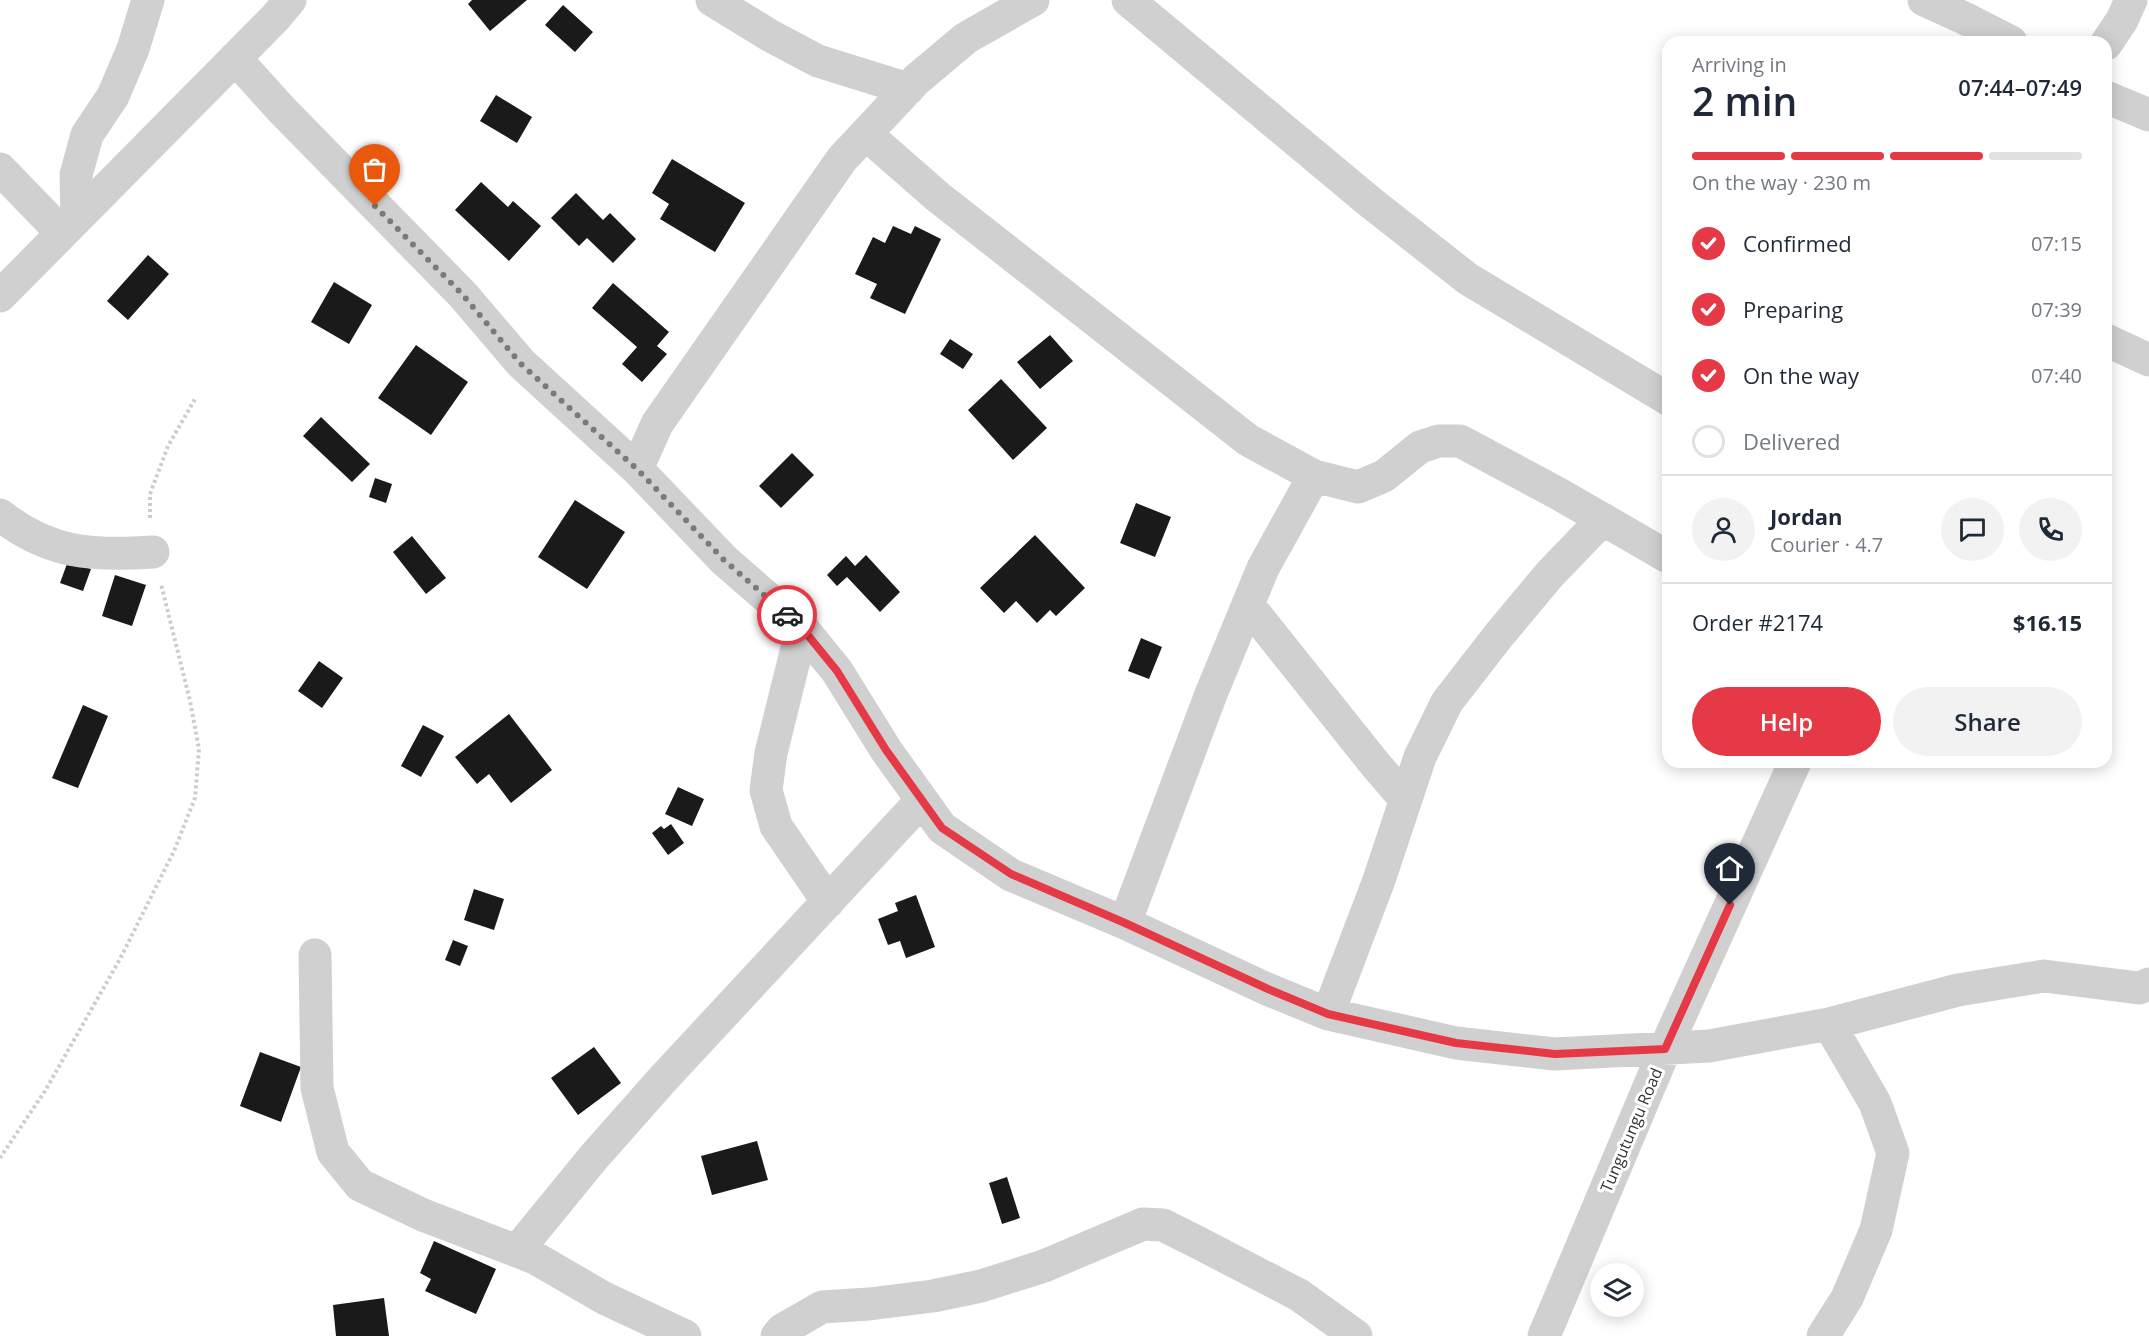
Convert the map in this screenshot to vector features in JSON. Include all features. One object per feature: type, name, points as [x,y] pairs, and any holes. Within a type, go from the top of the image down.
[{"type":"street","points":[[69,226],[76,175],[87,135],[113,96],[133,49],[148,0]]},
{"type":"street","points":[[712,0],[769,35],[818,61],[908,89]]},
{"type":"street","points":[[637,469],[657,424],[842,159],[916,80],[966,39],[1033,0]]},
{"type":"street","points":[[1128,0],[1361,194],[1468,279],[1662,395]]},
{"type":"street","points":[[1924,0],[1999,36]]},
{"type":"street","points":[[2111,36],[2131,0]]},
{"type":"street","points":[[0,296],[236,58],[274,6]]},
{"type":"street","points":[[236,58],[281,109],[463,295],[520,363],[637,469],[724,560],[802,628],[837,671],[886,750],[942,828],[1011,874],[1328,1014],[1456,1043],[1555,1054],[1709,1046],[1828,1024],[1958,990],[2044,976],[2146,991]]},
{"type":"street","points":[[2112,100],[2149,115]]},
{"type":"street","points":[[866,134],[938,196],[1248,440],[1314,476],[1358,488],[1384,476],[1420,447],[1439,441],[1460,441],[1662,553]]},
{"type":"street","points":[[0,169],[69,226]]},
{"type":"street","points":[[2112,343],[2149,360]]},
{"type":"street","points":[[1125,923],[1211,694],[1263,568],[1314,476]]},
{"type":"street","points":[[0,515],[37,539],[66,549],[111,555],[153,552]]},
{"type":"street","points":[[1328,1014],[1379,880],[1420,757],[1447,702],[1550,574],[1603,519]]},
{"type":"street","points":[[1248,605],[1375,764],[1406,799]]},
{"type":"street","points":[[802,628],[771,753],[766,790],[776,826],[828,902]]},
{"type":"street","name":"Tungutungu Road","points":[[1545,1336],[1665,1049],[1792,768]]},
{"type":"street","points":[[516,1251],[593,1158],[662,1080],[922,800]]},
{"type":"street","points":[[315,955],[317,1088],[333,1152],[360,1185],[423,1215],[535,1258],[604,1298],[685,1336]]},
{"type":"street","points":[[1823,1336],[1846,1299],[1876,1230],[1893,1152],[1875,1103],[1828,1024]]},
{"type":"street","points":[[777,1336],[782,1330],[822,1307],[933,1296],[981,1286],[1044,1266],[1143,1224],[1163,1225],[1299,1295],[1356,1336]]},
{"type":"path","points":[[0,1158],[45,1091],[120,959],[174,851],[195,798],[199,749],[185,679],[150,543],[150,494],[168,446],[195,399]]},
{"type":"building","points":[[472,0],[527,0],[490,31],[468,4]]},
{"type":"building","points":[[563,5],[593,32],[575,52],[545,25]]},
{"type":"building","points":[[496,95],[532,117],[517,143],[480,121]]},
{"type":"building","points":[[672,159],[745,203],[715,252],[660,219],[669,204],[652,193]]},
{"type":"building","points":[[481,182],[508,207],[513,201],[541,226],[509,261],[455,210]]},
{"type":"building","points":[[576,193],[603,220],[610,213],[636,239],[613,263],[587,238],[579,246],[551,218]]},
{"type":"building","points":[[893,226],[911,234],[915,226],[941,239],[905,314],[870,298],[877,284],[855,274],[873,237],[885,243]]},
{"type":"building","points":[[148,255],[169,274],[128,320],[107,301]]},
{"type":"building","points":[[334,282],[372,305],[349,344],[311,322]]},
{"type":"building","points":[[613,283],[669,332],[657,346],[667,354],[642,382],[622,364],[637,347],[592,308]]},
{"type":"building","points":[[1050,335],[1073,361],[1040,389],[1017,362]]},
{"type":"building","points":[[950,339],[973,354],[963,369],[940,354]]},
{"type":"building","points":[[416,345],[468,382],[431,435],[378,398]]},
{"type":"building","points":[[1001,379],[1047,428],[1013,460],[968,410]]},
{"type":"building","points":[[321,417],[370,464],[352,482],[303,436]]},
{"type":"building","points":[[792,453],[814,475],[781,508],[759,486]]},
{"type":"building","points":[[375,478],[392,484],[386,503],[369,497]]},
{"type":"building","points":[[575,500],[625,532],[587,589],[538,557]]},
{"type":"building","points":[[1136,503],[1171,517],[1155,557],[1120,543]]},
{"type":"building","points":[[1035,535],[1085,588],[1056,616],[1050,610],[1037,623],[1016,601],[1004,613],[980,588]]},
{"type":"building","points":[[412,536],[446,578],[426,594],[393,552]]},
{"type":"building","points":[[866,555],[900,592],[880,612],[847,577],[837,586],[827,575],[846,556],[855,566]]},
{"type":"building","points":[[68,561],[91,569],[83,591],[60,583]]},
{"type":"building","points":[[115,575],[146,585],[132,626],[102,616]]},
{"type":"building","points":[[1141,638],[1162,647],[1149,679],[1128,671]]},
{"type":"building","points":[[319,661],[343,678],[322,708],[298,691]]},
{"type":"building","points":[[83,705],[108,716],[78,788],[52,778]]},
{"type":"building","points":[[509,714],[552,770],[511,803],[489,774],[477,784],[455,757]]},
{"type":"building","points":[[423,725],[444,736],[421,777],[401,766]]},
{"type":"building","points":[[678,787],[704,799],[692,826],[665,814]]},
{"type":"building","points":[[671,824],[684,843],[668,855],[652,833],[661,826],[664,829]]},
{"type":"building","points":[[474,889],[504,899],[494,930],[464,920]]},
{"type":"building","points":[[916,895],[935,947],[906,958],[900,941],[888,945],[878,919],[898,911],[895,903]]},
{"type":"building","points":[[453,940],[468,946],[460,966],[445,960]]},
{"type":"building","points":[[594,1047],[621,1083],[578,1115],[551,1078]]},
{"type":"building","points":[[260,1052],[301,1067],[281,1122],[240,1106]]},
{"type":"building","points":[[757,1141],[768,1180],[712,1195],[701,1156]]},
{"type":"building","points":[[1007,1177],[1020,1218],[1002,1224],[989,1183]]},
{"type":"building","points":[[434,1241],[496,1269],[476,1314],[425,1291],[431,1279],[420,1273]]},
{"type":"building","points":[[384,1298],[389,1336],[336,1336],[333,1305]]},
{"type":"way so far","points":[[375,206],[463,295],[520,363],[637,469],[724,560],[787,615]]},
{"type":"route","points":[[787,615],[802,628],[837,671],[886,750],[942,828],[1011,874],[1328,1014],[1476,1046],[1555,1054],[1665,1049],[1730,905]]}]
